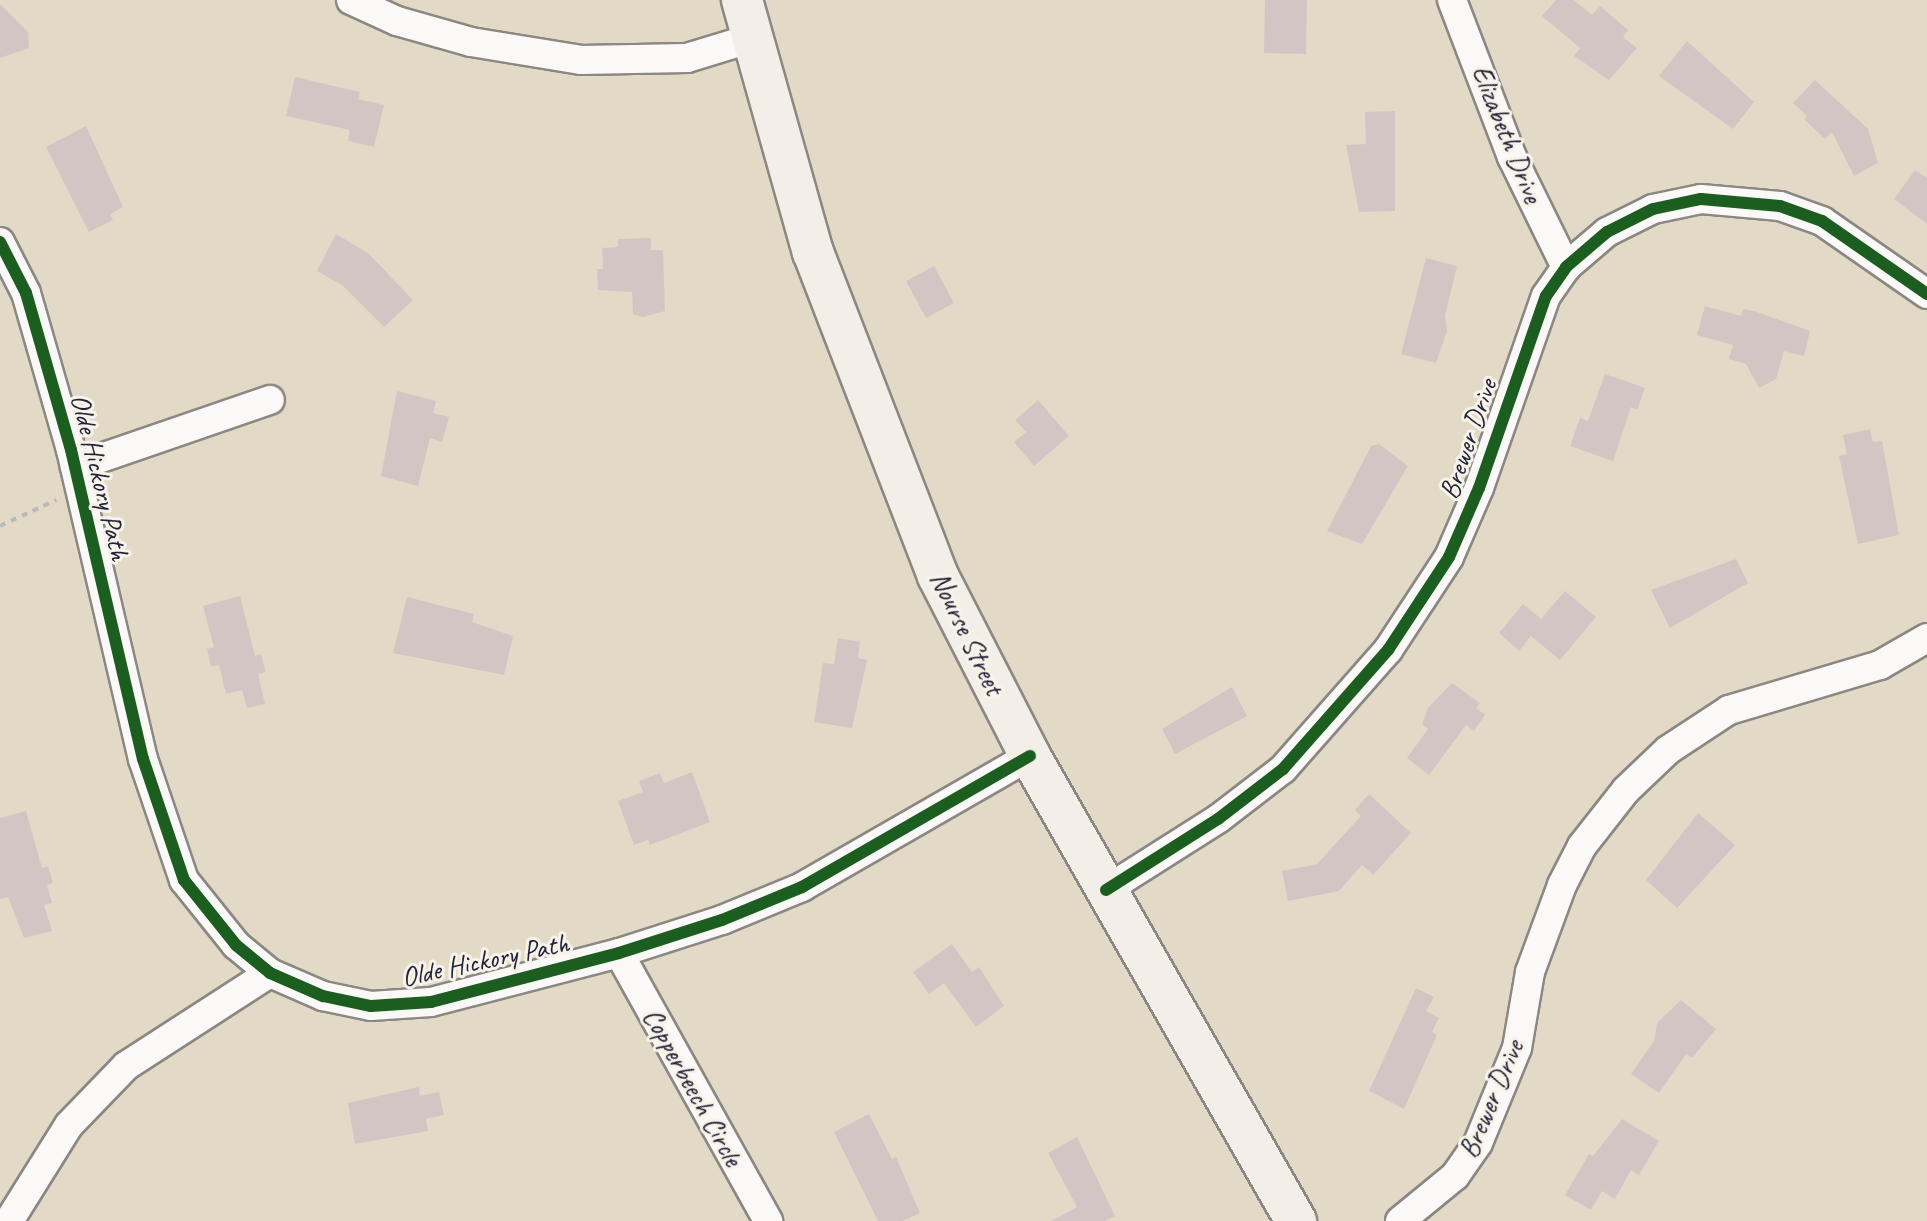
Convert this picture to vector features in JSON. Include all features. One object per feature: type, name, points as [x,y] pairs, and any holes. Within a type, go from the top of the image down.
[{"type":"main road","name":"Nourse Street","points":[[742,0],[813,252],[893,468],[953,610],[1030,756],[1296,1221]]},
{"type":"street","points":[[351,0],[397,21],[471,42],[581,60],[687,58],[753,38]]},
{"type":"street","name":"Elizabeth Drive","points":[[1452,0],[1512,157],[1566,267]]},
{"type":"street","name":"Brewer Drive","points":[[1106,890],[1218,819],[1283,769],[1339,710],[1410,621],[1467,516],[1546,296],[1566,267],[1607,232],[1653,209],[1701,199],[1780,206],[1822,221],[1927,294]]},
{"type":"street","name":"Olde Hickory Path","points":[[0,242],[26,293],[78,477],[143,759],[184,880],[236,945],[270,973],[323,996],[371,1006],[431,1002],[619,953],[722,920],[802,887],[1030,756]]},
{"type":"street","points":[[78,477],[270,400]]},
{"type":"street","name":"Brewer Drive","points":[[1400,1221],[1455,1176],[1478,1143],[1517,1048],[1530,972],[1562,885],[1582,846],[1626,790],[1668,750],[1729,710],[1880,665],[1927,638]]},
{"type":"street","name":"Copperbeech Circle","points":[[619,953],[768,1221]]},
{"type":"street","points":[[9,1221],[69,1125],[126,1066],[270,973]]},
{"type":"path","points":[[0,526],[78,477]]},
{"type":"building","points":[[1265,0],[1307,0],[1306,54],[1264,53]]},
{"type":"building","points":[[1556,0],[1574,0],[1592,15],[1600,6],[1628,30],[1623,37],[1637,48],[1609,80],[1574,56],[1580,48],[1542,16]]},
{"type":"building","points":[[0,4],[28,32],[29,48],[0,58]]},
{"type":"building","points":[[1687,41],[1754,102],[1733,129],[1659,76]]},
{"type":"building","points":[[295,77],[360,92],[358,99],[384,105],[374,147],[348,141],[350,130],[286,116]]},
{"type":"building","points":[[1815,80],[1868,129],[1878,163],[1854,176],[1832,132],[1825,139],[1804,119],[1807,116],[1793,103]]},
{"type":"building","points":[[1395,111],[1395,211],[1359,212],[1346,145],[1366,144],[1365,112]]},
{"type":"building","points":[[86,126],[123,207],[110,214],[113,220],[89,232],[46,147]]},
{"type":"building","points":[[1915,170],[1927,178],[1927,224],[1894,199]]},
{"type":"building","points":[[336,234],[368,253],[413,300],[384,327],[342,285],[317,271]]},
{"type":"building","points":[[651,238],[651,250],[663,250],[665,311],[643,317],[633,314],[632,292],[598,290],[597,269],[603,269],[602,248],[618,247],[618,239]]},
{"type":"building","points":[[1426,258],[1457,266],[1445,316],[1447,331],[1436,363],[1401,354]]},
{"type":"building","points":[[934,266],[954,303],[926,318],[906,281]]},
{"type":"building","points":[[1705,306],[1741,316],[1743,309],[1757,312],[1810,331],[1804,356],[1784,351],[1776,379],[1759,388],[1746,364],[1729,359],[1733,345],[1697,335]]},
{"type":"building","points":[[1605,374],[1645,388],[1637,410],[1631,407],[1613,461],[1570,446],[1580,418],[1588,421]]},
{"type":"building","points":[[397,391],[436,401],[433,413],[449,417],[442,442],[430,438],[418,486],[381,476]]},
{"type":"building","points":[[1038,400],[1069,436],[1034,466],[1014,442],[1026,432],[1015,420]]},
{"type":"building","points":[[1870,429],[1873,442],[1882,441],[1899,535],[1858,544],[1839,456],[1847,454],[1843,435]]},
{"type":"building","points":[[1379,444],[1408,466],[1362,544],[1327,531],[1371,446]]},
{"type":"building","points":[[1736,559],[1748,583],[1670,628],[1651,590]]},
{"type":"building","points":[[1565,591],[1596,617],[1560,660],[1531,636],[1519,651],[1499,633],[1523,604],[1541,619]]},
{"type":"building","points":[[240,596],[255,656],[261,654],[266,672],[258,674],[265,704],[247,708],[242,690],[226,694],[219,665],[211,667],[207,649],[214,647],[203,606]]},
{"type":"building","points":[[407,597],[474,614],[472,622],[513,636],[504,675],[393,653]]},
{"type":"building","points":[[838,638],[860,642],[858,658],[867,660],[852,728],[814,722],[823,663],[834,664]]},
{"type":"building","points":[[1452,683],[1480,703],[1476,708],[1485,715],[1474,731],[1466,725],[1429,775],[1407,758],[1428,729],[1422,724],[1428,708]]},
{"type":"building","points":[[1232,687],[1247,716],[1175,754],[1162,729]]},
{"type":"building","points":[[692,772],[710,822],[650,845],[648,840],[634,845],[618,801],[643,792],[639,781],[660,773],[664,783]]},
{"type":"building","points":[[1369,794],[1411,833],[1373,875],[1362,865],[1339,891],[1288,901],[1282,871],[1317,864],[1361,816],[1355,810]]},
{"type":"building","points":[[26,811],[42,868],[48,866],[53,883],[47,885],[52,903],[44,905],[52,931],[24,938],[8,897],[0,899],[0,818]]},
{"type":"building","points":[[1698,813],[1735,845],[1677,908],[1646,880]]},
{"type":"building","points":[[952,944],[972,972],[979,967],[1004,1006],[976,1027],[944,983],[929,994],[913,972]]},
{"type":"building","points":[[1416,988],[1434,997],[1426,1011],[1439,1018],[1432,1032],[1437,1035],[1404,1109],[1369,1091]]},
{"type":"building","points":[[1681,1000],[1716,1029],[1692,1058],[1686,1054],[1659,1093],[1631,1074],[1654,1041],[1657,1023]]},
{"type":"building","points":[[419,1087],[420,1096],[439,1092],[444,1115],[426,1119],[428,1131],[355,1144],[348,1103]]},
{"type":"building","points":[[869,1114],[892,1159],[896,1157],[920,1213],[903,1221],[878,1221],[834,1132]]},
{"type":"building","points":[[1622,1119],[1659,1141],[1639,1175],[1631,1170],[1615,1199],[1602,1191],[1591,1210],[1565,1195],[1589,1154],[1593,1156]]},
{"type":"building","points":[[1077,1137],[1115,1216],[1105,1221],[1052,1221],[1077,1207],[1048,1153]]},
{"type":"cycle path","points":[[1106,890],[1218,819],[1283,769],[1388,650],[1449,557],[1479,488],[1546,296],[1566,267],[1607,232],[1653,209],[1701,199],[1780,206],[1822,221],[1927,294]]},
{"type":"cycle path","points":[[0,242],[26,293],[71,450],[143,759],[184,880],[236,945],[270,973],[323,996],[371,1006],[431,1002],[619,953],[722,920],[802,887],[1030,756]]}]
